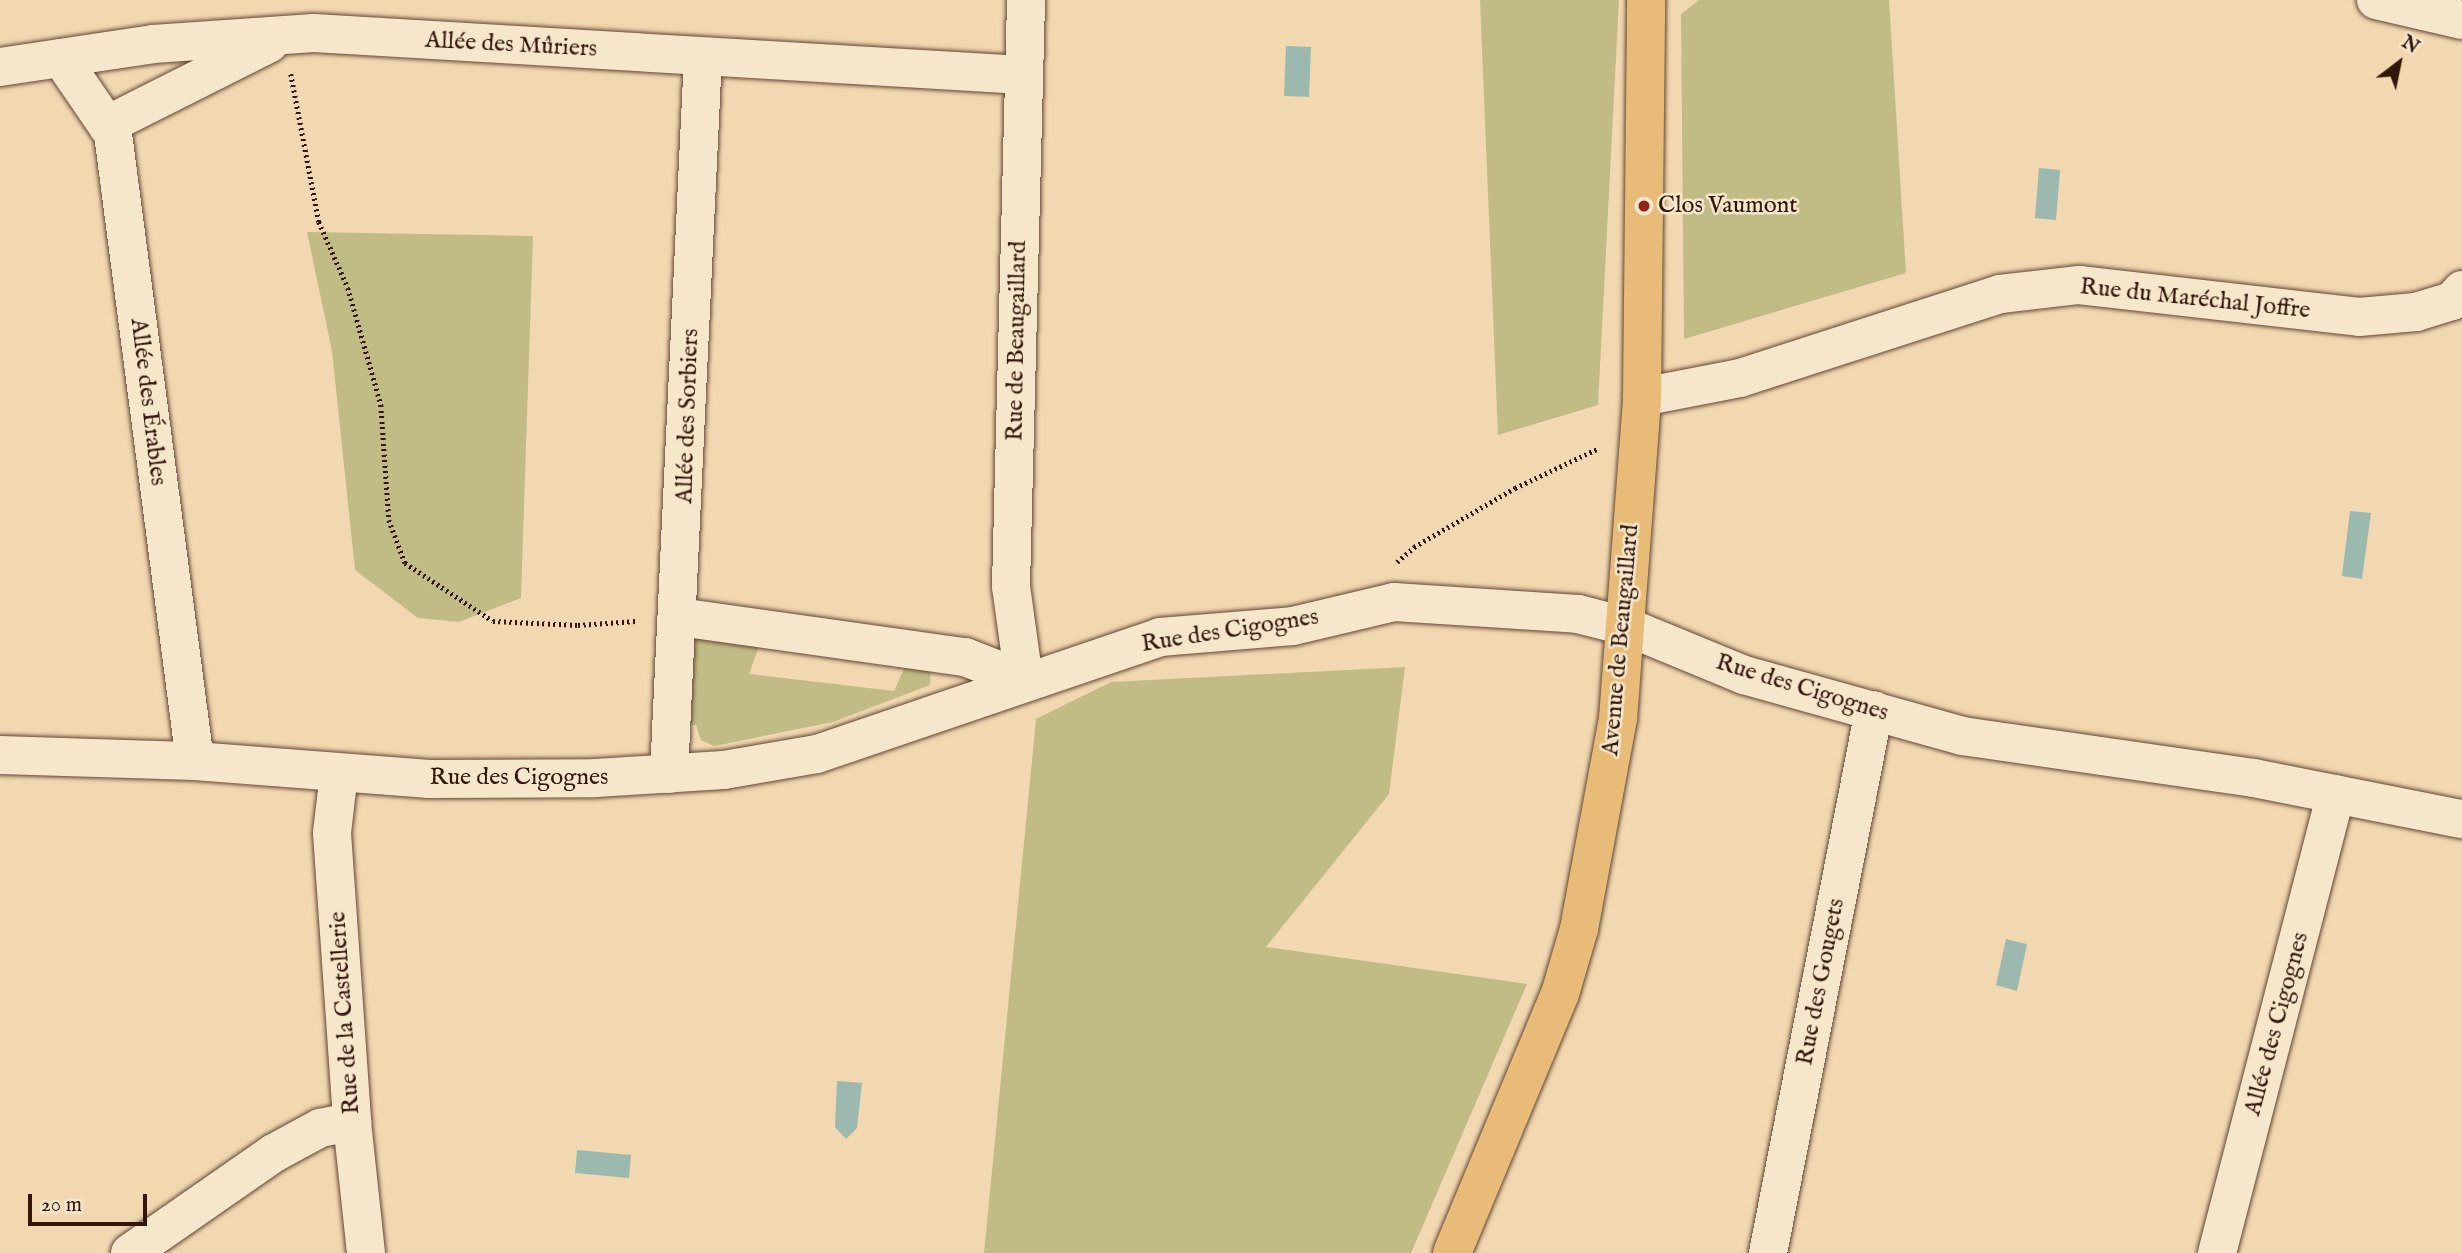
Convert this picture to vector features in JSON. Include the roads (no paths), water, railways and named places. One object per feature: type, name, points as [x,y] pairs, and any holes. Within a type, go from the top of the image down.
[{"type":"main road","name":"Avenue de Beaugaillard","points":[[1452,1253],[1560,994],[1579,929],[1618,719],[1641,413],[1646,0]]},
{"type":"street","name":"Rue de Beaugaillard","points":[[1024,680],[1011,586],[1026,0]]},
{"type":"street","points":[[2376,0],[2462,20]]},
{"type":"street","name":"Allée des Mûriers","points":[[0,67],[153,44],[284,35],[1023,75]]},
{"type":"street","points":[[107,125],[284,35]]},
{"type":"street","name":"Allée des Sorbiers","points":[[669,774],[679,617],[703,57]]},
{"type":"street","name":"Allée des Érables","points":[[61,58],[107,125],[115,148],[195,761]]},
{"type":"street","name":"Rue du Maréchal Joffre","points":[[1641,413],[2000,294],[2079,285],[2359,317],[2416,312],[2452,300],[2462,290]]},
{"type":"street","name":"Rue des Cigognes","points":[[0,755],[195,761],[339,773],[508,780],[724,771],[817,754],[1024,680],[1160,637],[1293,626],[1394,602],[1466,604],[1578,614],[1625,626],[1744,675],[1962,736],[2336,794],[2462,819]]},
{"type":"street","points":[[679,617],[965,657],[1024,680]]},
{"type":"street","name":"Rue des Gougets","points":[[1768,1253],[1874,710]]},
{"type":"street","name":"Rue de la Castellerie","points":[[339,773],[332,832],[352,1122],[366,1253]]},
{"type":"street","name":"Allée des Cigognes","points":[[2217,1253],[2336,794]]},
{"type":"street","points":[[130,1253],[274,1153],[320,1128],[352,1122]]},
{"type":"water","points":[[1286,46],[1311,47],[1309,97],[1284,96]]},
{"type":"water","points":[[2039,168],[2060,170],[2056,220],[2035,218]]},
{"type":"water","points":[[2350,511],[2371,513],[2362,579],[2342,576]]},
{"type":"water","points":[[2006,939],[2027,944],[2017,991],[1996,985]]},
{"type":"water","points":[[837,1081],[862,1083],[857,1128],[846,1139],[835,1127]]},
{"type":"water","points":[[577,1150],[631,1155],[629,1178],[575,1173]]},
{"type":"place","name":"Clos Vaumont","points":[[1644,206]]}]
